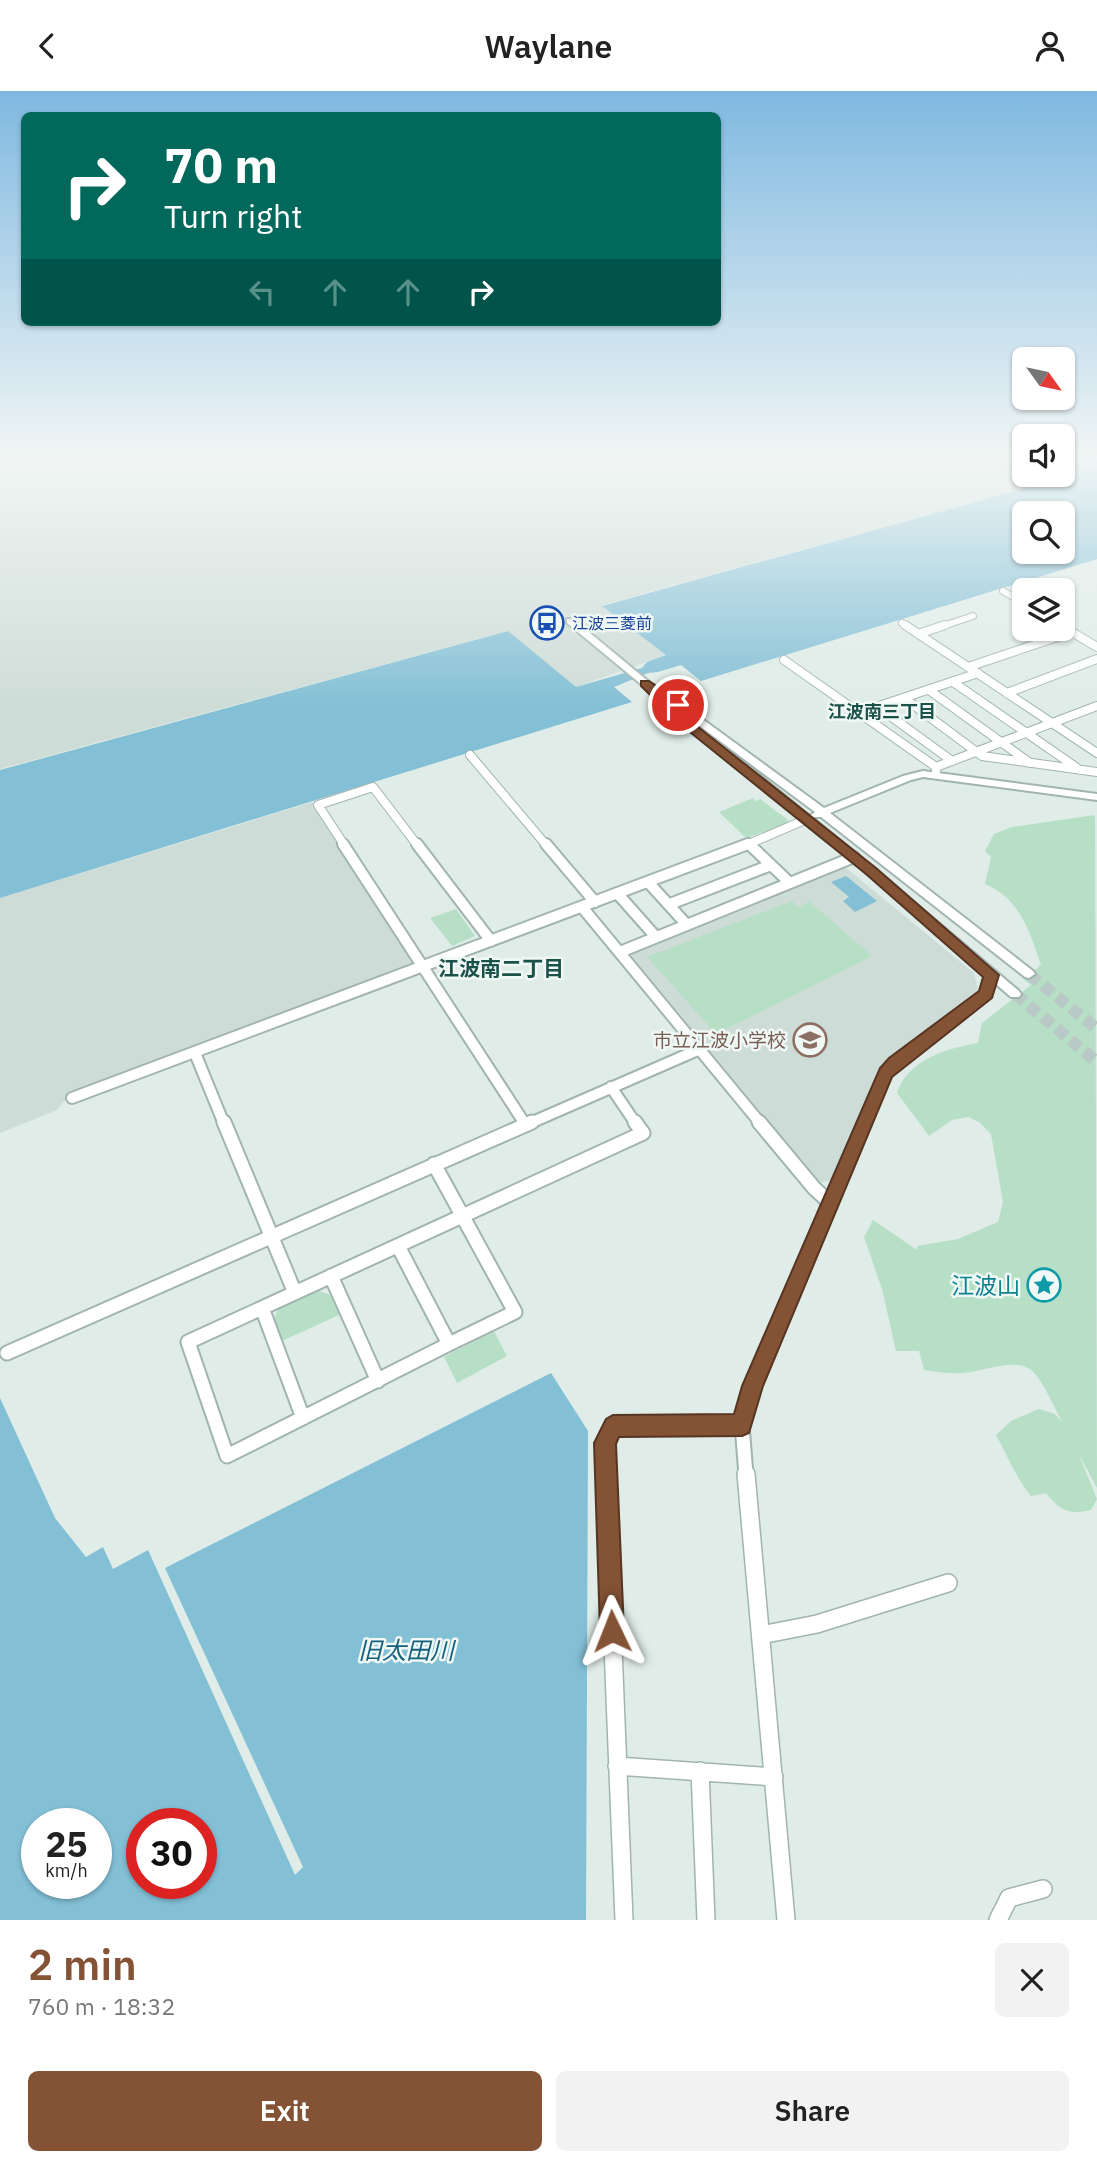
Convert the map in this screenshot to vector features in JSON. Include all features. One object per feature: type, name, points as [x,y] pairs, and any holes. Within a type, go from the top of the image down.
[{"type":"street","points":[[1003,591],[1012,596]]},
{"type":"street","points":[[918,633],[972,616]]},
{"type":"street","points":[[570,621],[638,677],[684,721],[807,818],[1015,994]]},
{"type":"street","points":[[902,623],[1097,753]]},
{"type":"street","points":[[1075,634],[1097,647]]},
{"type":"street","points":[[968,667],[1045,641]]},
{"type":"street","points":[[1007,693],[1097,659]]},
{"type":"street","points":[[784,660],[936,771],[1097,797]]},
{"type":"street","points":[[858,713],[978,673]]},
{"type":"street","points":[[638,677],[695,716],[822,812],[1029,974]]},
{"type":"street","points":[[953,681],[1080,770]]},
{"type":"street","points":[[929,690],[1030,763]]},
{"type":"street","points":[[904,698],[982,756],[1097,772]]},
{"type":"street","points":[[72,1098],[748,844],[906,778],[936,771],[952,761],[1097,706]]},
{"type":"street","points":[[878,707],[952,761]]},
{"type":"street","points":[[470,755],[596,902]]},
{"type":"street","points":[[491,941],[373,787],[318,805],[525,1124]]},
{"type":"street","points":[[748,844],[790,883]]},
{"type":"street","points":[[620,952],[854,857]]},
{"type":"street","points":[[670,904],[771,865]]},
{"type":"street","points":[[648,882],[687,925]]},
{"type":"street","points":[[617,893],[656,937]]},
{"type":"street","points":[[582,907],[814,1188],[829,1202]]},
{"type":"street","points":[[786,1920],[742,1425],[746,1402],[886,1073],[895,1063],[986,994],[992,975]]},
{"type":"street","points":[[7,1353],[270,1235],[700,1049]]},
{"type":"street","points":[[195,1053],[295,1293]]},
{"type":"street","points":[[434,1164],[463,1215],[515,1312],[227,1457],[188,1342],[463,1215],[643,1133],[611,1087]]},
{"type":"street","points":[[398,1246],[449,1345]]},
{"type":"street","points":[[331,1276],[377,1381]]},
{"type":"street","points":[[262,1308],[303,1418]]},
{"type":"street","points":[[624,1920],[605,1443],[613,1426],[742,1425]]},
{"type":"street","points":[[761,1635],[817,1624],[948,1583]]},
{"type":"street","points":[[617,1766],[774,1777]]},
{"type":"street","points":[[699,1771],[706,1920]]},
{"type":"street","points":[[998,1920],[1009,1898],[1043,1889]]},
{"type":"shaded area","points":[[0,538],[843,538],[602,605],[666,655],[576,687],[507,631],[0,769]]},
{"type":"shaded area","points":[[313,802],[417,960],[416,965],[68,1096],[57,1110],[0,1133],[0,898]]},
{"type":"shaded area","name":"市立江波小学校","points":[[845,867],[974,973],[979,993],[891,1060],[879,1074],[832,1180],[818,1183],[631,955],[632,952]]},
{"type":"green space","points":[[753,798],[756,801],[760,799],[788,820],[787,823],[746,838],[719,812]]},
{"type":"green space","points":[[1095,812],[1097,1488],[1078,1453],[1097,1499],[1091,1510],[1071,1512],[1061,1508],[1046,1493],[1031,1496],[996,1435],[1011,1421],[1039,1409],[1055,1414],[1062,1422],[1035,1374],[1024,1366],[1016,1365],[962,1373],[924,1370],[919,1351],[896,1351],[882,1289],[864,1237],[873,1220],[917,1250],[917,1246],[958,1239],[998,1222],[1003,1202],[991,1134],[979,1122],[968,1117],[952,1120],[929,1136],[897,1093],[910,1072],[930,1057],[978,1043],[982,1023],[1031,985],[1023,979],[1041,965],[1028,929],[1015,907],[997,890],[985,884],[991,857],[985,851],[994,834],[1012,827],[1095,815]]},
{"type":"green space","points":[[792,901],[798,907],[810,902],[872,956],[716,1034],[647,957]]},
{"type":"green space","points":[[456,909],[475,936],[452,946],[430,918]]},
{"type":"green space","points":[[316,1290],[330,1295],[339,1315],[282,1341],[274,1319],[279,1307]]},
{"type":"green space","points":[[494,1331],[507,1356],[457,1383],[444,1357]]},
{"type":"water","points":[[845,538],[1012,538],[1012,564],[1075,564],[1075,538],[1097,538],[1097,559],[1035,578],[1012,578],[1012,585],[701,681],[681,665],[648,673],[614,687],[632,702],[0,898],[0,770],[508,631],[576,687],[642,668],[647,662],[666,655],[602,606]]},
{"type":"water","points":[[846,876],[877,901],[855,912],[843,901],[849,897],[831,882]]},
{"type":"water","name":"旧太田川","points":[[551,1373],[588,1431],[586,1920],[0,1920],[0,1398],[55,1518],[86,1557],[103,1547],[113,1569],[148,1550],[295,1875],[303,1867],[165,1568]]},
{"type":"tunnel","points":[[1029,974],[1097,1029]]},
{"type":"tunnel","points":[[1015,994],[1097,1062]]},
{"type":"place","name":"江波三菱前","points":[[547,623]]},
{"type":"place","name":"市立江波小学校","points":[[810,1040]]},
{"type":"place","name":"江波山","points":[[1044,1285]]},
{"type":"district","name":"江波南三丁目","points":[[882,711]]},
{"type":"district","name":"江波南二丁目","points":[[501,968]]},
{"type":"route","points":[[612,1631],[605,1443],[613,1426],[742,1425],[746,1402],[886,1073],[895,1063],[986,994],[992,975],[807,818],[684,721],[645,683],[678,705]]}]
